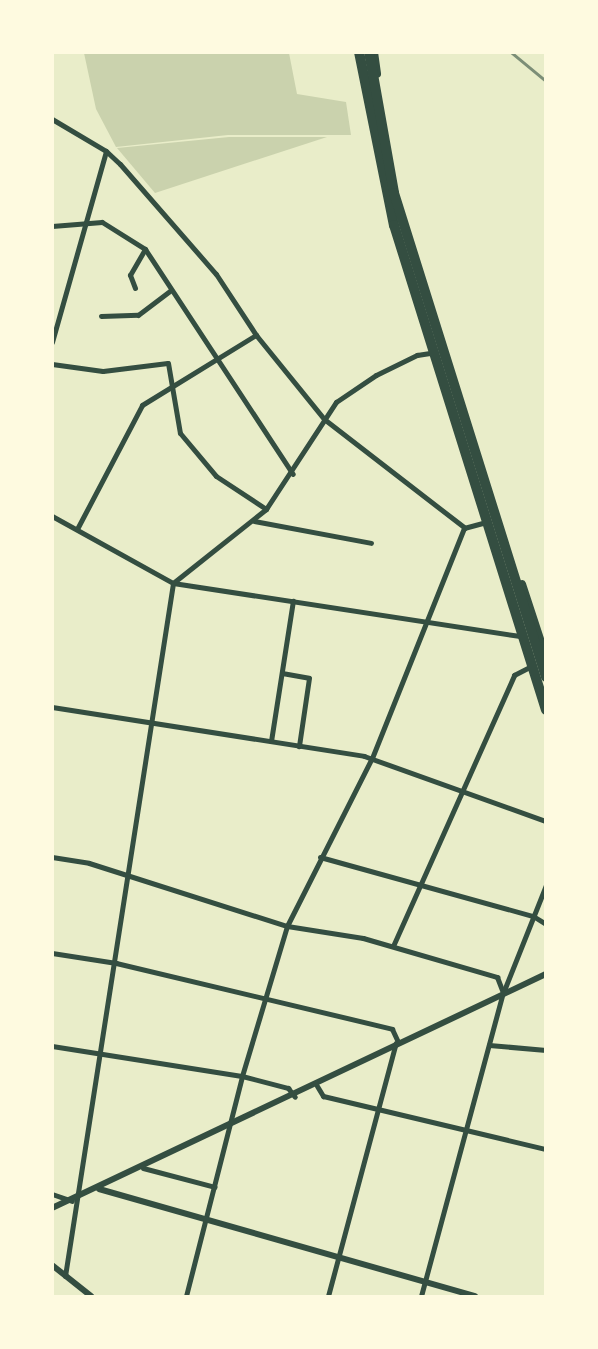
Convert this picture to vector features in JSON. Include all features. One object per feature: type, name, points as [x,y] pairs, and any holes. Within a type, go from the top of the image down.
[{"type":"highway","points":[[357,52],[394,225],[545,710]]},
{"type":"highway","points":[[372,52],[394,193],[545,677]]},
{"type":"main road","points":[[357,52],[386,210],[545,717]]},
{"type":"main road","points":[[372,52],[398,200],[545,657]]},
{"type":"street","points":[[52,119],[106,150],[216,274],[256,335],[324,419],[465,528]]},
{"type":"street","points":[[52,342],[106,150]]},
{"type":"street","points":[[52,226],[102,222],[145,249],[293,474]]},
{"type":"street","points":[[135,288],[130,275],[145,249]]},
{"type":"street","points":[[101,316],[138,315],[171,290]]},
{"type":"street","points":[[77,529],[142,405],[256,335]]},
{"type":"street","points":[[65,1276],[130,875],[173,583],[266,509],[293,474],[336,402],[376,375],[430,353],[447,350]]},
{"type":"street","points":[[52,364],[103,371],[168,363],[180,433],[216,476],[266,509]]},
{"type":"street","points":[[52,516],[173,583],[520,636]]},
{"type":"street","points":[[465,528],[496,519]]},
{"type":"street","points":[[254,521],[371,543]]},
{"type":"street","points":[[186,1297],[242,1076],[287,926],[372,758],[465,528]]},
{"type":"street","points":[[271,741],[293,601]]},
{"type":"street","points":[[393,946],[514,675],[530,667]]},
{"type":"street","points":[[282,673],[309,678],[299,746]]},
{"type":"street","points":[[52,707],[372,758],[545,821]]},
{"type":"street","points":[[52,857],[130,875],[287,926],[393,946],[496,977],[503,993]]},
{"type":"street","points":[[320,857],[533,916],[545,924]]},
{"type":"street","points":[[421,1297],[503,993],[545,885]]},
{"type":"street","points":[[52,953],[116,963],[392,1029],[397,1043],[328,1297]]},
{"type":"street","points":[[52,1209],[295,1097],[397,1043],[545,974]]},
{"type":"street","points":[[489,1045],[545,1050]]},
{"type":"street","points":[[52,1046],[242,1076],[288,1088],[295,1097]]},
{"type":"street","points":[[317,1086],[323,1096],[545,1149]]},
{"type":"street","points":[[143,1168],[215,1187]]},
{"type":"street","points":[[99,1189],[475,1297]]},
{"type":"street","points":[[52,1194],[76,1199]]},
{"type":"street","points":[[52,1265],[82,1294],[91,1297]]},
{"type":"green space","points":[[84,53],[289,53],[297,94],[346,102],[351,135],[228,135],[116,147],[96,109]]},
{"type":"green space","points":[[229,137],[327,137],[155,193],[117,148]]},
{"type":"railway","points":[[511,52],[546,81]]}]
